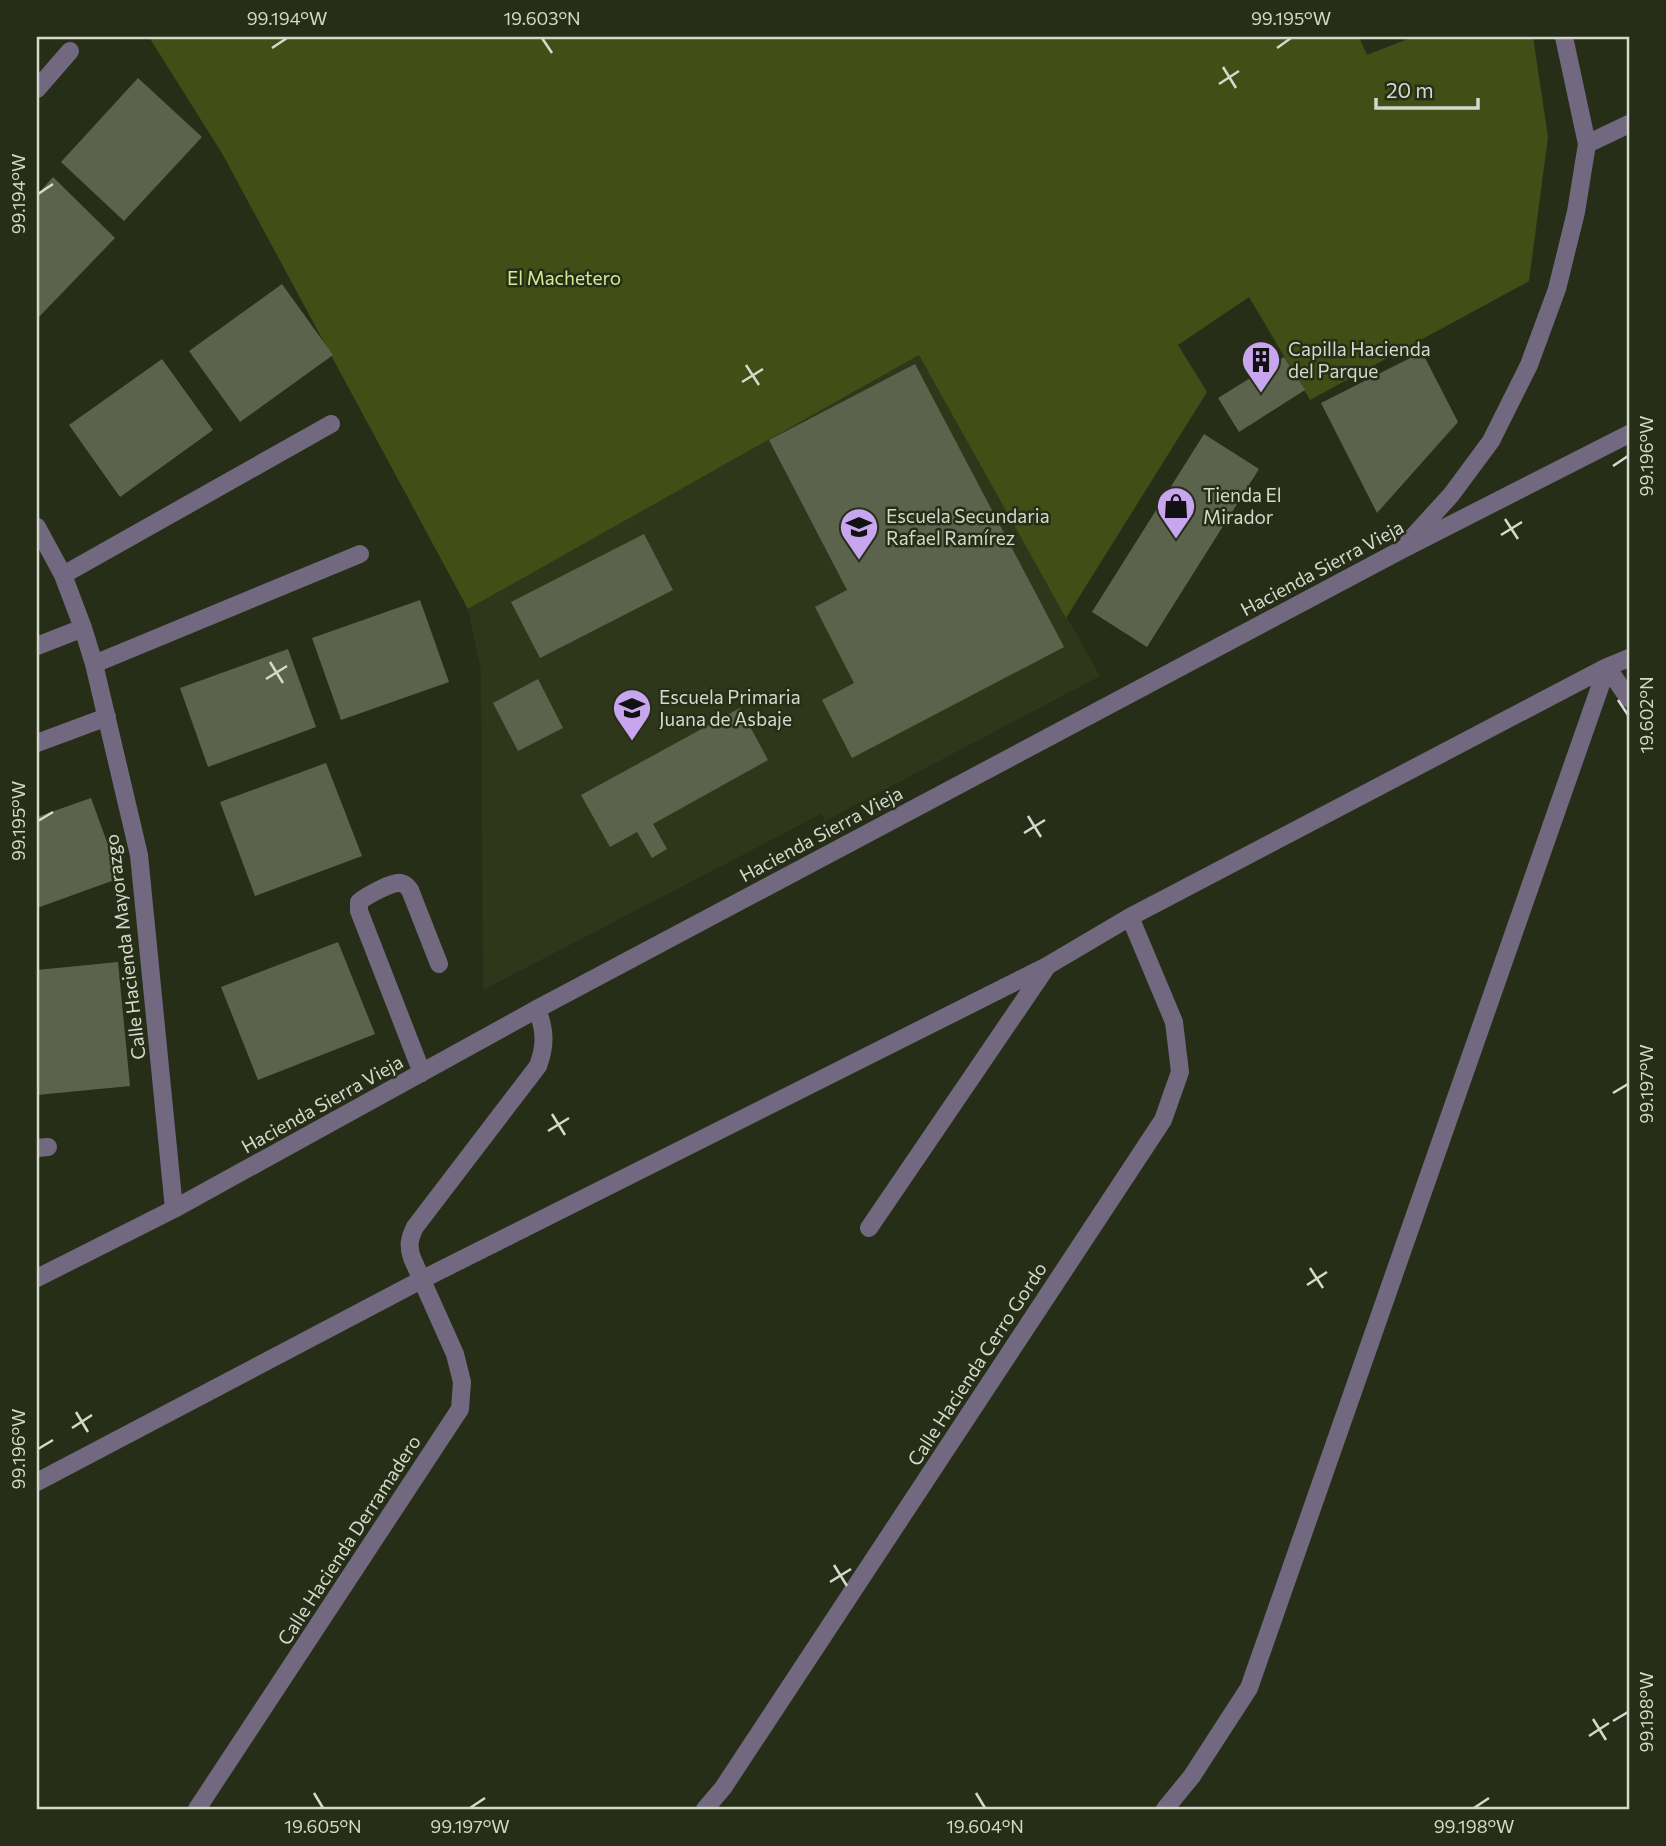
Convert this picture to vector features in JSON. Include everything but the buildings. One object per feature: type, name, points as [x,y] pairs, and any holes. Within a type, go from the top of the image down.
[{"type":"street","points":[[1401,550],[1451,495],[1491,441],[1529,365],[1558,289],[1576,212],[1587,144],[1564,37]]},
{"type":"street","points":[[37,89],[70,51]]},
{"type":"street","points":[[1587,144],[1629,124]]},
{"type":"street","points":[[63,575],[331,424]]},
{"type":"street","name":"Hacienda Sierra Vieja","points":[[37,1278],[174,1209],[537,1009],[1401,550],[1629,434]]},
{"type":"street","name":"Calle Hacienda Mayorazgo","points":[[37,527],[63,575],[83,628],[139,855],[174,1209]]},
{"type":"street","points":[[94,664],[359,554]]},
{"type":"street","points":[[37,646],[83,628]]},
{"type":"street","points":[[37,1482],[422,1279],[1048,966],[1130,917],[1607,667],[1629,658]]},
{"type":"street","points":[[1607,667],[1629,699]]},
{"type":"street","points":[[1165,1809],[1192,1776],[1248,1688],[1607,667]]},
{"type":"street","points":[[37,743],[107,717]]},
{"type":"street","points":[[422,1073],[359,911],[359,902],[366,896],[398,883],[404,884],[410,890],[439,964]]},
{"type":"street","name":"Calle Hacienda Cerro Gordo","points":[[705,1809],[723,1788],[1163,1120],[1180,1072],[1174,1022],[1130,917]]},
{"type":"street","points":[[869,1228],[1048,966]]},
{"type":"street","name":"Calle Hacienda Derramadero","points":[[197,1809],[460,1409],[462,1382],[455,1354],[409,1247],[410,1237],[538,1066],[545,1039],[537,1009]]},
{"type":"shaded area","points":[[919,355],[1100,676],[825,821],[821,814],[483,990],[481,670],[468,609]]},
{"type":"green space","name":"El Machetero","points":[[149,37],[1359,37],[1367,55],[1413,37],[1533,37],[1548,137],[1529,281],[1310,400],[1249,297],[1178,345],[1207,392],[1066,618],[919,355],[468,609],[223,155]]},
{"type":"place","name":"Capilla Hacienda del Parque","points":[[1261,394]]},
{"type":"place","name":"Tienda El Mirador","points":[[1176,540]]},
{"type":"place","name":"Escuela Secundaria Rafael Ramírez","points":[[859,561]]},
{"type":"place","name":"Escuela Primaria Juana de Asbaje","points":[[632,742]]}]
